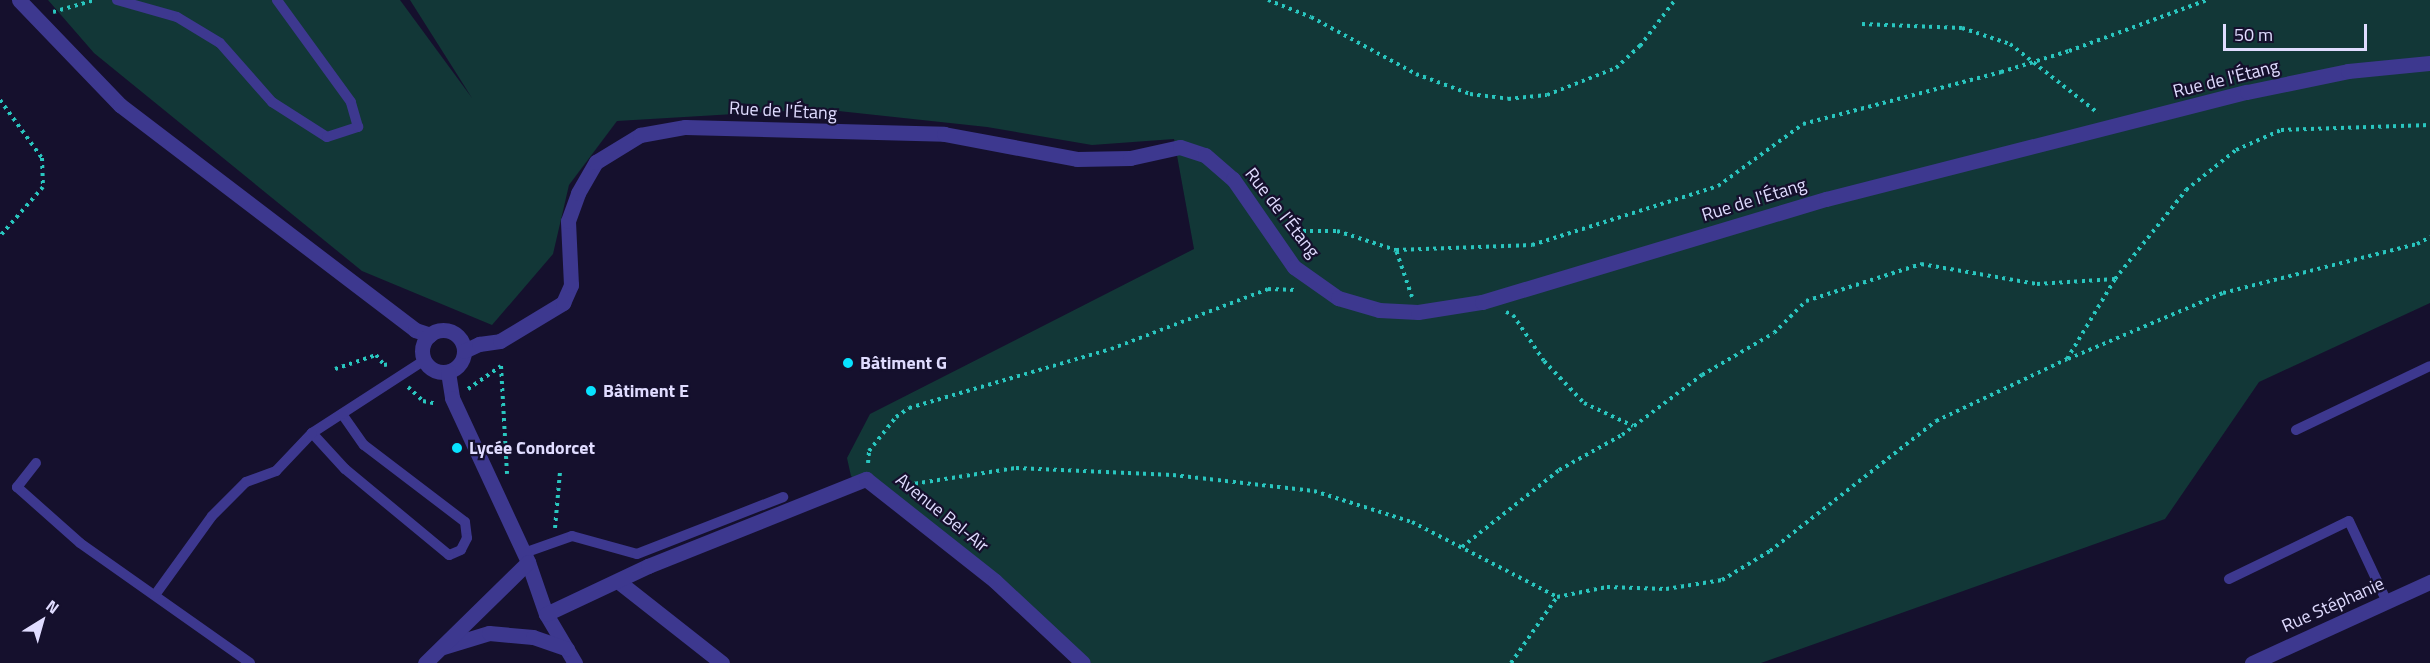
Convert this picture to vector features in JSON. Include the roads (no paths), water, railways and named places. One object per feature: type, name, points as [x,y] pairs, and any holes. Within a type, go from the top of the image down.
[{"type":"street","points":[[19,0],[120,105],[415,330],[430,335]]},
{"type":"street","name":"Rue de l'Étang","points":[[464,351],[479,344],[500,341],[563,303],[571,285],[568,221],[578,193],[596,162],[640,135],[685,127],[944,134],[1077,159],[1130,158],[1180,147],[1205,155],[1233,179],[1294,267],[1338,298],[1379,310],[1418,312],[1482,302],[1826,199],[2115,127],[2348,71],[2430,63]]},
{"type":"street","points":[[437,331],[452,332],[463,344],[464,351],[462,360],[448,372],[434,370],[424,360],[423,347],[430,335],[437,331]]},
{"type":"street","points":[[448,372],[452,399],[526,557],[546,614],[571,656]]},
{"type":"street","name":"Avenue Bel-Air","points":[[546,614],[670,557],[866,479],[882,489],[995,580],[1083,663]]},
{"type":"street","points":[[430,657],[526,557]]},
{"type":"street","points":[[619,582],[722,663]]},
{"type":"street","name":"Rue Stéphanie","points":[[2252,663],[2430,582]]},
{"type":"street","points":[[430,657],[489,633],[533,637],[571,656]]},
{"type":"lane","points":[[117,0],[177,16],[220,43],[272,102],[327,137],[358,127],[351,102],[277,0]]},
{"type":"lane","points":[[154,596],[212,516],[246,482],[276,471],[312,433],[424,360]]},
{"type":"lane","points":[[2296,430],[2430,366]]},
{"type":"lane","points":[[312,433],[345,469],[449,555],[460,550],[467,538],[465,522],[364,445],[342,414]]},
{"type":"lane","points":[[36,463],[17,487],[80,543],[250,663]]},
{"type":"lane","points":[[526,557],[554,542],[572,536],[637,554],[783,497]]},
{"type":"lane","points":[[2229,579],[2349,521],[2387,602]]},
{"type":"place","name":"Bâtiment G","points":[[848,363]]},
{"type":"place","name":"Bâtiment E","points":[[591,391]]},
{"type":"place","name":"Lycée Condorcet","points":[[457,448]]}]
